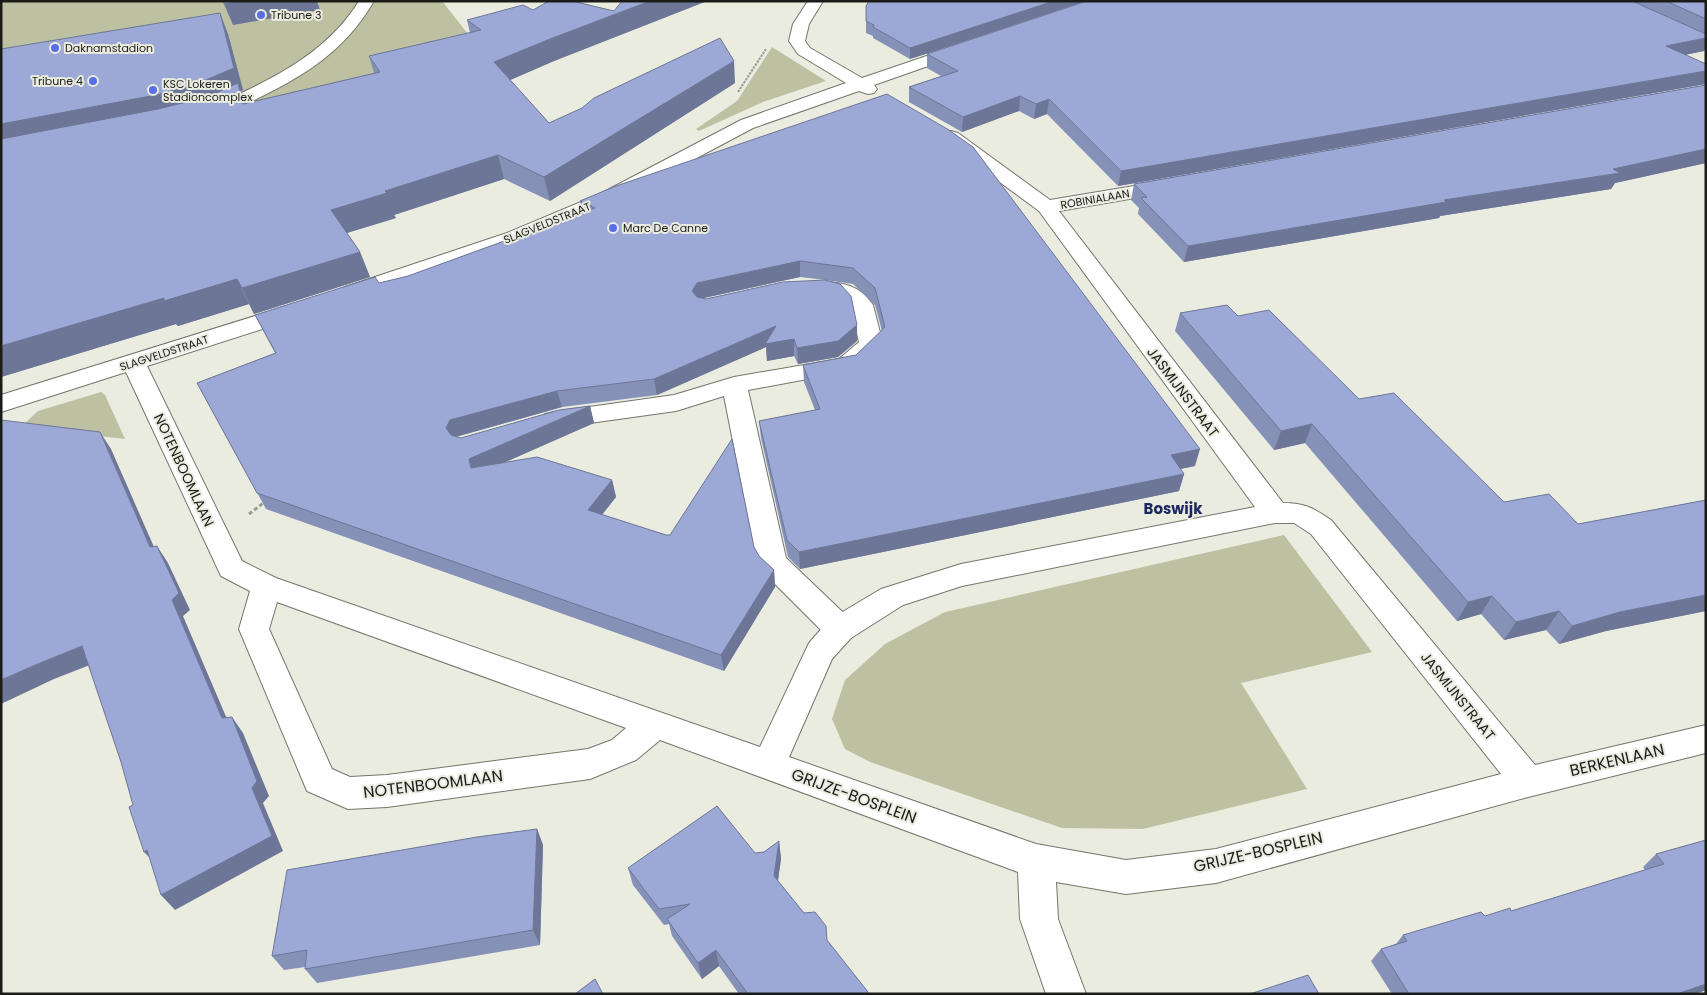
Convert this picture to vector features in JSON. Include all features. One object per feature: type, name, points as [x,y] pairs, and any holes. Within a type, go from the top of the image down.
[{"type":"street","points":[[193,118],[210,114],[256,92],[318,56],[342,38],[361,13],[367,1]]},
{"type":"street","points":[[816,1],[801,24],[797,41],[804,51],[883,98]]},
{"type":"street","name":"SLAGVELDSTRAAT","points":[[1,404],[414,273],[514,237],[607,198],[747,124],[977,44]]},
{"type":"street","name":"JASMIJNSTRAAT","points":[[940,130],[956,139],[1046,208],[1275,513],[1299,513],[1321,527],[1528,782]]},
{"type":"street","name":"ROBINIALAAN","points":[[1046,208],[1183,183]]},
{"type":"street","points":[[533,425],[562,417],[676,403],[734,385],[847,365],[870,344],[862,305],[844,290],[800,286],[790,288]]},
{"type":"street","name":"NOTENBOOMLAAN","points":[[134,363],[231,568],[266,586],[768,765]]},
{"type":"street","points":[[734,385],[772,563],[840,629]]},
{"type":"street","points":[[768,765],[820,652],[840,629],[892,597],[961,576],[1275,513]]},
{"type":"street","name":"NOTENBOOMLAAN","points":[[266,586],[254,629],[319,780],[348,794],[387,791],[590,764],[624,750],[655,724]]},
{"type":"street","name":"BERKENLAAN","points":[[1528,782],[1706,739]]},
{"type":"street","name":"GRIJZE-BOSPLEIN","points":[[768,765],[1036,861],[1126,877],[1216,866],[1528,782]]},
{"type":"street","points":[[1036,861],[1039,919],[1066,994]]},
{"type":"path","points":[[734,97],[768,47],[797,41]]},
{"type":"path","points":[[215,536],[250,514],[272,495]]},
{"type":"green space","name":"KSC Lokeren Stadioncomplex","points":[[1,1],[442,1],[502,77],[1,162]]},
{"type":"green space","points":[[772,47],[826,81],[763,102],[699,131],[696,129],[737,101]]},
{"type":"green space","points":[[101,392],[105,395],[125,439],[21,427],[38,411]]},
{"type":"green space","points":[[1284,535],[1372,652],[1241,683],[1307,789],[1143,829],[1062,828],[870,762],[845,749],[832,719],[845,680],[885,644],[945,612]]},
{"type":"building","points":[[224,1],[240,1],[224,4]]},
{"type":"building","points":[[549,1],[572,1],[614,11],[622,1],[650,1],[494,62],[549,123],[582,108],[594,98],[720,38],[734,61],[544,177],[498,155],[331,210],[360,252],[242,288],[237,279],[164,301],[164,298],[1,346],[1,139],[158,109],[207,97],[238,83],[243,104],[380,72],[369,56],[481,30],[467,20],[523,5],[533,10]]},
{"type":"building","points":[[869,1],[1054,1],[910,48],[866,21],[866,6]]},
{"type":"building","points":[[1087,1],[1632,1],[1706,34],[1706,38],[1666,46],[1706,64],[1706,71],[1121,171],[1049,99],[1036,104],[1020,96],[963,117],[909,87],[958,71],[927,54]]},
{"type":"building","points":[[1666,1],[1706,1],[1706,19]]},
{"type":"building","points":[[220,13],[234,68],[194,85],[156,95],[1,124],[1,49]]},
{"type":"building","points":[[1706,85],[1706,149],[1613,169],[1620,173],[1444,200],[1446,202],[1188,246],[1141,198],[1147,197],[1134,184]]},
{"type":"building","points":[[887,94],[949,130],[973,147],[1200,449],[1171,455],[1184,474],[799,552],[787,540],[759,421],[820,409],[803,365],[856,355],[885,327],[875,288],[853,268],[800,261],[697,283],[692,291],[697,297],[706,299],[783,282],[825,280],[840,284],[851,296],[857,325],[838,341],[797,348],[794,339],[765,344],[776,326],[654,379],[557,391],[450,420],[446,428],[451,435],[461,438],[559,410],[590,406],[469,459],[471,468],[537,457],[612,480],[588,510],[666,535],[670,535],[732,439],[754,547],[759,556],[774,570],[721,655],[257,493],[197,383],[276,353],[255,315],[375,277],[379,283],[408,276],[595,208],[580,201],[616,186]]},
{"type":"building","points":[[1227,305],[1238,316],[1269,310],[1359,399],[1394,393],[1504,502],[1549,494],[1578,524],[1706,500],[1706,595],[1620,612],[1572,626],[1559,611],[1516,622],[1492,596],[1468,602],[1312,424],[1281,431],[1180,313]]},
{"type":"building","points":[[1,420],[100,432],[150,547],[157,546],[179,593],[172,600],[222,718],[232,717],[257,781],[252,788],[272,836],[161,895],[147,850],[144,852],[129,807],[133,805],[121,762],[82,646],[1,680]]},
{"type":"building","points":[[717,806],[755,853],[764,852],[779,841],[774,876],[804,913],[815,912],[826,926],[827,940],[868,992],[867,994],[748,994],[716,950],[698,963],[667,919],[690,904],[659,909],[628,868]]},
{"type":"building","points":[[537,829],[533,930],[305,969],[307,950],[272,956],[287,870],[477,837]]},
{"type":"building","points":[[1706,840],[1706,984],[1677,994],[1409,994],[1381,949],[1407,941],[1403,935],[1481,912],[1485,916],[1510,908],[1511,911],[1664,864],[1656,854]]},
{"type":"building","points":[[1308,975],[1319,994],[1250,994]]},
{"type":"building","points":[[595,979],[603,994],[575,994]]},
{"type":"place","name":"Tribune 3","points":[[261,15]]},
{"type":"place","name":"Daknamstadion","points":[[55,48]]},
{"type":"place","name":"Tribune 4","points":[[93,81]]},
{"type":"place","name":"KSC Lokeren Stadioncomplex","points":[[153,90]]},
{"type":"place","name":"Marc De Canne","points":[[613,228]]},
{"type":"district","name":"Boswijk","points":[[1173,508]]}]
